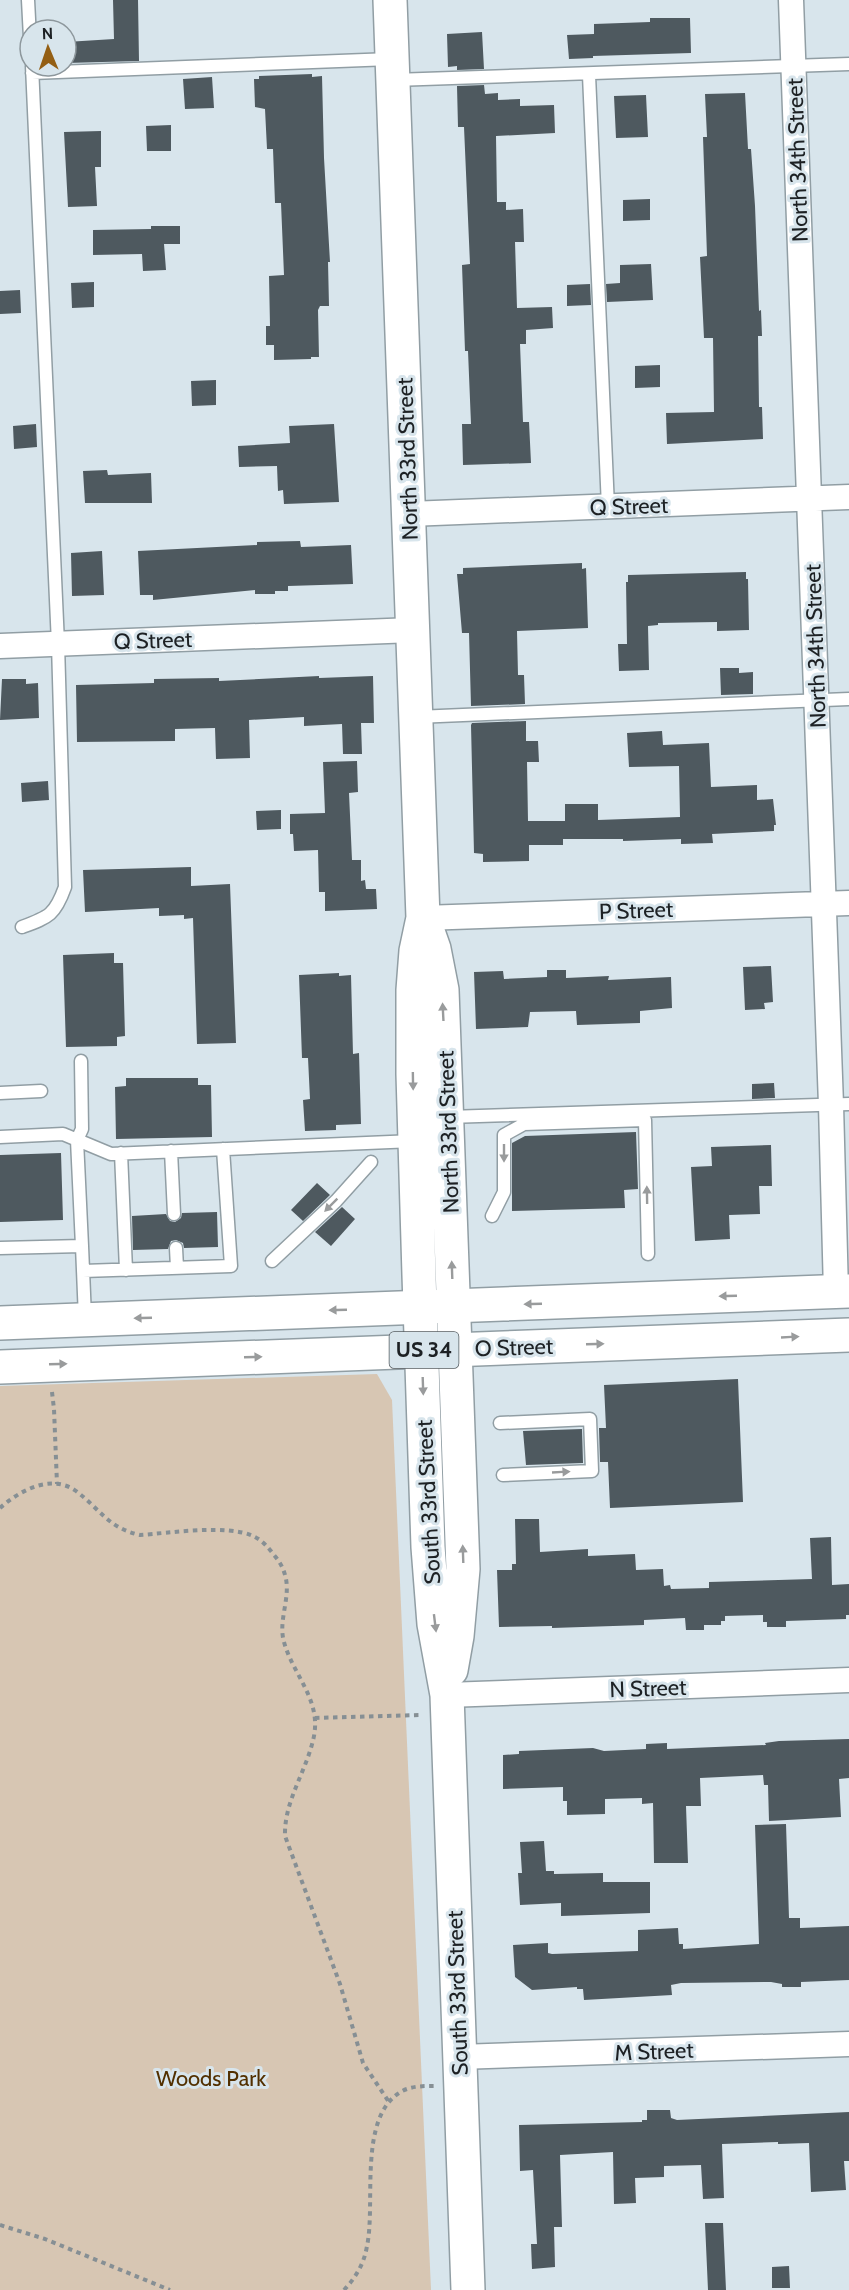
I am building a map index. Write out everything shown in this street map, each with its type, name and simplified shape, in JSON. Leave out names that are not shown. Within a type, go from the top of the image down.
[{"type":"main road","name":"North 33rd Street","points":[[390,0],[423,918],[416,951],[413,990],[420,1307]]},
{"type":"main road","name":"North 33rd Street","points":[[423,918],[434,949],[442,990],[455,1349]]},
{"type":"main road","name":"O Street","points":[[0,1323],[842,1292]]},
{"type":"main road","name":"South 33rd Street","points":[[420,1307],[428,1547],[434,1624],[447,1695],[468,2290]]},
{"type":"main road","name":"O Street","points":[[0,1367],[849,1335]]},
{"type":"main road","name":"South 33rd Street","points":[[447,1695],[457,1636],[463,1569],[455,1349]]},
{"type":"street","name":"North 34th Street","points":[[791,0],[824,903],[840,1104],[842,1292]]},
{"type":"street","name":"Q Street","points":[[409,514],[849,497]]},
{"type":"street","name":"Q Street","points":[[0,646],[413,630]]},
{"type":"street","name":"P Street","points":[[423,918],[849,903]]},
{"type":"street","name":"N Street","points":[[447,1695],[849,1680]]},
{"type":"street","name":"M Street","points":[[459,2057],[849,2044]]},
{"type":"lane","points":[[28,0],[29,18]]},
{"type":"lane","points":[[78,69],[392,69],[590,75],[849,64]]},
{"type":"lane","points":[[590,75],[608,507]]},
{"type":"lane","points":[[22,927],[43,919],[58,907],[65,887],[58,644],[32,78]]},
{"type":"lane","points":[[416,717],[849,699]]},
{"type":"lane","points":[[81,1061],[82,1129],[76,1140],[85,1320]]},
{"type":"lane","points":[[0,1093],[40,1091]]},
{"type":"lane","points":[[448,1117],[840,1104]]},
{"type":"lane","points":[[492,1216],[504,1192],[504,1135],[524,1124],[645,1120],[648,1254]]},
{"type":"lane","points":[[0,1137],[63,1134],[111,1154],[415,1141]]},
{"type":"lane","points":[[83,1271],[231,1266],[223,1149]]},
{"type":"lane","points":[[171,1151],[174,1214]]},
{"type":"lane","points":[[121,1153],[126,1270]]},
{"type":"lane","points":[[272,1261],[336,1201],[371,1162]]},
{"type":"lane","points":[[0,1248],[82,1246]]},
{"type":"lane","points":[[176,1248],[177,1268]]},
{"type":"lane","points":[[500,1423],[590,1419],[592,1471],[502,1475]]},
{"type":"path","points":[[51,1390],[57,1484]]},
{"type":"path","points":[[0,1508],[24,1490],[57,1484],[75,1490],[108,1522],[126,1532],[140,1534],[230,1530],[254,1537],[265,1544],[284,1570],[287,1591],[282,1624],[283,1639],[309,1694],[315,1718],[311,1747],[289,1804],[285,1836],[340,1984],[363,2062],[389,2102]]},
{"type":"path","points":[[315,1718],[419,1715]]},
{"type":"path","points":[[344,2290],[362,2265],[368,2245],[374,2138],[381,2113],[399,2093],[409,2088],[444,2086]]},
{"type":"path","points":[[0,2225],[45,2239],[170,2290]]},
{"type":"green space","name":"Woods Park","points":[[377,1374],[392,1400],[431,2290],[0,2290],[0,1386]]},
{"type":"building","points":[[113,0],[138,0],[139,61],[78,63],[78,41],[114,39]]},
{"type":"building","points":[[650,18],[690,18],[691,53],[593,56],[593,58],[569,59],[567,35],[594,34],[594,24],[650,22]]},
{"type":"building","points":[[482,32],[484,69],[457,70],[457,66],[448,67],[447,34]]},
{"type":"building","points":[[312,74],[312,77],[322,76],[330,262],[328,262],[329,306],[320,306],[318,310],[319,357],[274,360],[274,345],[266,345],[266,326],[270,326],[269,276],[284,275],[281,203],[275,203],[273,149],[267,149],[265,109],[255,107],[254,79],[259,79],[259,76]]},
{"type":"building","points":[[212,77],[214,108],[185,109],[183,79]]},
{"type":"building","points":[[484,85],[485,94],[498,93],[498,100],[520,99],[520,106],[554,105],[555,133],[496,136],[497,202],[506,202],[506,210],[523,209],[524,242],[515,242],[517,308],[552,307],[553,328],[526,330],[526,344],[520,344],[523,422],[529,422],[531,463],[463,465],[462,424],[471,424],[468,351],[465,351],[462,265],[470,264],[464,127],[458,127],[457,86]]},
{"type":"building","points":[[745,93],[748,149],[751,149],[755,206],[759,311],[761,310],[762,336],[758,336],[759,407],[762,407],[763,439],[667,444],[666,413],[714,412],[713,338],[704,338],[700,257],[707,256],[703,137],[707,137],[705,94]]},
{"type":"building","points":[[646,95],[648,137],[616,138],[614,96]]},
{"type":"building","points":[[171,125],[171,151],[147,151],[146,126]]},
{"type":"building","points":[[101,131],[101,167],[95,167],[97,206],[68,207],[64,132]]},
{"type":"building","points":[[650,199],[650,220],[623,221],[623,200]]},
{"type":"building","points":[[151,226],[180,226],[180,244],[164,244],[166,270],[143,271],[142,254],[93,255],[93,230],[151,229]]},
{"type":"building","points":[[651,264],[653,300],[607,302],[606,284],[620,283],[620,265]]},
{"type":"building","points":[[94,282],[94,307],[72,308],[71,283]]},
{"type":"building","points":[[590,284],[591,305],[567,306],[567,285]]},
{"type":"building","points":[[20,290],[21,313],[0,314],[0,291]]},
{"type":"building","points":[[660,365],[660,387],[635,388],[635,366]]},
{"type":"building","points":[[216,380],[216,405],[192,406],[191,381]]},
{"type":"building","points":[[36,424],[37,447],[14,449],[13,426]]},
{"type":"building","points":[[334,424],[339,502],[284,504],[283,490],[278,491],[277,466],[239,467],[238,446],[290,443],[289,426]]},
{"type":"building","points":[[107,470],[108,475],[151,473],[152,503],[85,503],[83,471]]},
{"type":"building","points":[[300,541],[301,547],[351,545],[353,584],[288,586],[288,591],[275,591],[275,594],[255,594],[255,590],[153,600],[153,595],[140,595],[138,551]]},
{"type":"building","points":[[102,551],[104,595],[72,596],[71,553]]},
{"type":"building","points":[[582,563],[582,569],[586,568],[588,628],[517,631],[518,675],[524,675],[525,704],[471,706],[469,633],[462,633],[457,574],[463,574],[463,568]]},
{"type":"building","points":[[746,572],[749,630],[717,631],[717,622],[658,623],[658,625],[648,626],[649,670],[619,671],[618,644],[627,644],[626,582],[628,582],[628,575]]},
{"type":"building","points":[[720,668],[739,668],[739,673],[753,672],[753,694],[721,695]]},
{"type":"building","points":[[319,676],[319,678],[373,676],[374,723],[361,723],[362,754],[343,754],[342,724],[304,726],[304,717],[249,720],[250,758],[216,759],[215,728],[175,729],[175,741],[77,742],[76,685],[154,683],[154,679],[219,678],[219,681]]},
{"type":"building","points":[[2,679],[26,679],[26,684],[38,683],[39,718],[0,720]]},
{"type":"building","points":[[526,721],[526,741],[538,741],[539,762],[527,762],[528,821],[565,821],[565,804],[598,804],[598,820],[680,817],[679,766],[629,767],[627,733],[662,731],[663,745],[709,743],[711,787],[757,785],[757,800],[773,799],[776,825],[774,825],[774,831],[712,834],[713,843],[681,844],[681,839],[623,841],[623,839],[563,839],[563,845],[529,845],[529,861],[483,862],[483,854],[474,853],[471,725],[472,723]]},
{"type":"building","points":[[357,761],[358,792],[349,793],[352,860],[361,860],[361,881],[365,880],[366,889],[376,889],[377,909],[325,911],[325,892],[319,892],[318,850],[294,851],[293,834],[290,834],[290,814],[325,813],[323,762]]},
{"type":"building","points":[[48,781],[49,800],[22,802],[21,783]]},
{"type":"building","points":[[281,810],[281,829],[257,830],[256,811]]},
{"type":"building","points":[[191,867],[191,886],[230,884],[236,1043],[197,1044],[193,918],[184,919],[184,915],[159,916],[159,908],[85,912],[83,870]]},
{"type":"building","points":[[114,953],[114,963],[123,963],[125,1036],[117,1037],[117,1046],[66,1047],[63,955]]},
{"type":"building","points":[[771,966],[773,1002],[764,1003],[765,1009],[745,1010],[743,967]]},
{"type":"building","points":[[547,970],[566,970],[566,978],[609,976],[608,980],[671,977],[672,1008],[640,1011],[640,1023],[577,1025],[576,1011],[530,1012],[528,1027],[476,1029],[474,972],[503,971],[504,979],[547,977]]},
{"type":"building","points":[[339,973],[339,976],[351,975],[353,1054],[359,1053],[361,1124],[336,1125],[336,1130],[305,1131],[303,1100],[310,1099],[308,1058],[302,1058],[299,975]]},
{"type":"building","points":[[126,1078],[198,1078],[198,1085],[211,1085],[212,1137],[116,1139],[115,1087],[126,1086]]},
{"type":"building","points":[[774,1083],[775,1098],[752,1099],[752,1084]]},
{"type":"building","points":[[636,1132],[638,1189],[624,1190],[625,1208],[512,1211],[512,1143],[525,1136]]},
{"type":"building","points":[[771,1145],[772,1186],[759,1186],[760,1214],[729,1215],[730,1239],[695,1241],[691,1167],[712,1166],[711,1147]]},
{"type":"building","points":[[61,1153],[63,1220],[0,1222],[0,1155]]},
{"type":"building","points":[[317,1183],[330,1195],[303,1221],[291,1210]]},
{"type":"building","points":[[342,1207],[355,1219],[331,1246],[315,1232]]},
{"type":"building","points":[[217,1212],[218,1247],[184,1248],[183,1243],[176,1240],[171,1241],[168,1249],[133,1250],[132,1216],[166,1214],[170,1221],[175,1222],[181,1218],[182,1213]]},
{"type":"building","points":[[738,1379],[743,1502],[610,1508],[608,1462],[600,1462],[599,1428],[606,1428],[604,1385]]},
{"type":"building","points":[[582,1429],[583,1463],[526,1465],[523,1431]]},
{"type":"building","points":[[515,1519],[539,1519],[540,1552],[588,1549],[588,1556],[635,1554],[636,1570],[663,1569],[664,1586],[670,1585],[671,1589],[709,1588],[709,1582],[812,1579],[810,1538],[831,1537],[832,1585],[849,1584],[849,1615],[846,1615],[846,1619],[786,1621],[786,1627],[767,1627],[767,1622],[763,1622],[763,1615],[725,1616],[725,1621],[721,1621],[721,1625],[704,1625],[704,1630],[686,1630],[685,1618],[644,1620],[644,1625],[499,1627],[497,1570],[512,1570],[512,1564],[516,1564]]},
{"type":"building","points":[[849,1739],[849,1778],[839,1779],[841,1817],[769,1821],[768,1785],[764,1785],[763,1775],[700,1778],[701,1806],[686,1806],[688,1863],[654,1863],[653,1803],[642,1804],[642,1798],[605,1799],[605,1814],[567,1815],[567,1801],[563,1801],[563,1787],[503,1789],[503,1755],[519,1754],[519,1751],[593,1748],[604,1751],[646,1749],[646,1744],[667,1743],[667,1749],[766,1745],[765,1743],[779,1741]]},
{"type":"building","points":[[786,1824],[789,1918],[800,1918],[800,1928],[849,1926],[849,1980],[801,1982],[801,1987],[782,1987],[782,1984],[771,1982],[681,1983],[671,1985],[672,1995],[584,2000],[583,1989],[577,1989],[577,1987],[532,1990],[515,1977],[513,1945],[548,1943],[548,1953],[552,1954],[638,1951],[638,1930],[678,1928],[679,1944],[683,1944],[683,1949],[759,1944],[755,1825]]},
{"type":"building","points":[[544,1841],[546,1871],[554,1871],[554,1874],[603,1873],[603,1882],[650,1882],[650,1913],[561,1916],[561,1903],[520,1905],[518,1873],[522,1873],[520,1842]]},
{"type":"building","points":[[647,2110],[670,2110],[671,2118],[677,2120],[849,2112],[849,2161],[844,2161],[846,2190],[811,2192],[809,2143],[722,2144],[724,2198],[703,2199],[701,2165],[664,2166],[664,2177],[635,2178],[636,2203],[614,2204],[613,2152],[560,2155],[562,2227],[554,2227],[555,2267],[532,2269],[531,2244],[537,2244],[533,2170],[520,2171],[519,2125],[642,2122],[642,2120],[647,2120]]},
{"type":"building","points":[[705,2223],[723,2223],[726,2290],[708,2290]]},
{"type":"building","points":[[789,2266],[790,2288],[772,2288],[772,2267]]}]
